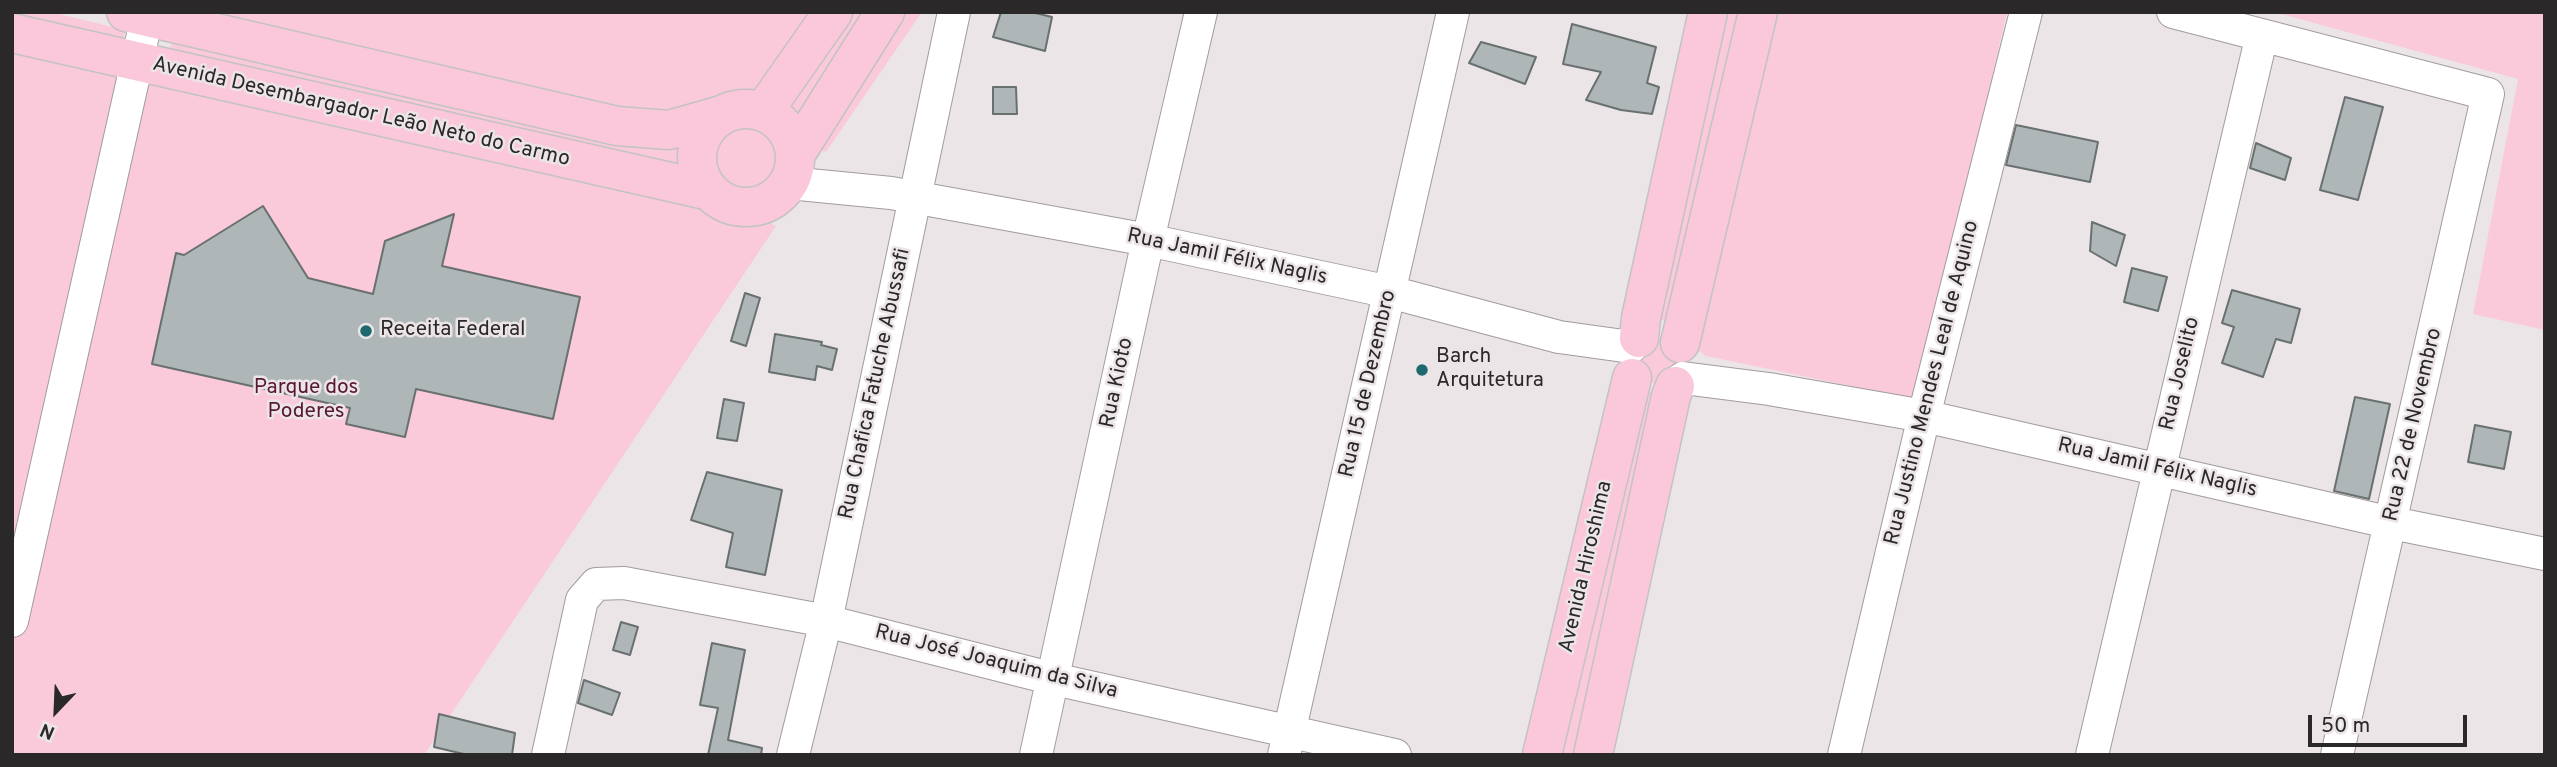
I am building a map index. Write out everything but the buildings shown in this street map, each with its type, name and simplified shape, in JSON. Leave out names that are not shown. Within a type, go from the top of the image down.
[{"type":"main road","points":[[763,112],[833,12]]},
{"type":"main road","points":[[722,115],[708,127],[699,142],[696,159],[700,176],[710,191],[725,202],[742,207],[761,205],[777,197],[885,12]]},
{"type":"main road","name":"Avenida Hiroshima","points":[[1542,755],[1642,318],[1707,12]]},
{"type":"main road","points":[[1593,755],[1758,12]]},
{"type":"main road","points":[[136,15],[617,126],[669,130],[742,109],[763,112],[779,122],[791,137],[794,165]]},
{"type":"main road","name":"Avenida Desembargador Leão Neto do Carmo","points":[[12,33],[710,191]]},
{"type":"main road","points":[[1665,333],[1681,367],[1657,392],[1639,386],[1632,357],[1647,334],[1665,333]]},
{"type":"street","name":"Rua Chafica Fatuche Abussafi","points":[[793,755],[826,621],[904,195],[954,12]]},
{"type":"street","name":"Rua Kioto","points":[[1037,755],[1148,240],[1201,12]]},
{"type":"street","name":"Rua 15 de Dezembro","points":[[1287,744],[1453,12]]},
{"type":"street","name":"Rua Justino Mendes Leal de Aquino","points":[[1844,755],[1924,416],[2026,12]]},
{"type":"street","points":[[2173,12],[2262,34]]},
{"type":"street","points":[[12,621],[138,62],[136,15]]},
{"type":"street","name":"Rua 22 de Novembro","points":[[2262,34],[2488,94],[2337,755]]},
{"type":"street","name":"Rua Joselito","points":[[2092,755],[2262,34]]},
{"type":"street","name":"Rua Jamil Félix Naglis","points":[[794,165],[904,195],[1148,240],[1390,292],[1632,357]]},
{"type":"street","name":"Rua Jamil Félix Naglis","points":[[1681,367],[1769,388],[1924,416],[2392,523],[2545,554]]},
{"type":"street","name":"Rua José Joaquim da Silva","points":[[548,755],[582,600],[596,584],[624,583],[826,621],[1054,679],[1287,744],[1395,755]]},
{"type":"green space","points":[[12,12],[51,12],[125,30],[121,50],[12,24]]},
{"type":"green space","points":[[126,12],[922,12],[826,152],[722,115],[693,125]]},
{"type":"green space","points":[[1728,12],[1748,12],[1680,324],[1653,318],[1686,196]]},
{"type":"green space","points":[[1777,12],[2007,12],[1918,400],[1706,356],[1697,349],[1694,341]]},
{"type":"green space","points":[[2274,12],[2545,12],[2545,330],[2473,314],[2518,79]]},
{"type":"green space","name":"Parque dos Poderes","points":[[12,33],[710,191],[776,226],[424,755],[12,755]]},
{"type":"green space","points":[[172,41],[615,142],[709,152],[720,136],[734,128],[756,128],[773,144],[776,155],[774,171],[767,183],[754,191],[736,191],[720,184],[166,64]]},
{"type":"green space","points":[[1654,340],[1663,341],[1679,360],[1679,368],[1660,385],[1644,380],[1636,356]]},
{"type":"green space","points":[[1637,389],[1667,395],[1584,755],[1558,755],[1586,659],[1588,609]]},
{"type":"place","name":"Receita Federal","points":[[366,331]]},
{"type":"place","name":"Barch Arquitetura","points":[[1422,370]]}]
